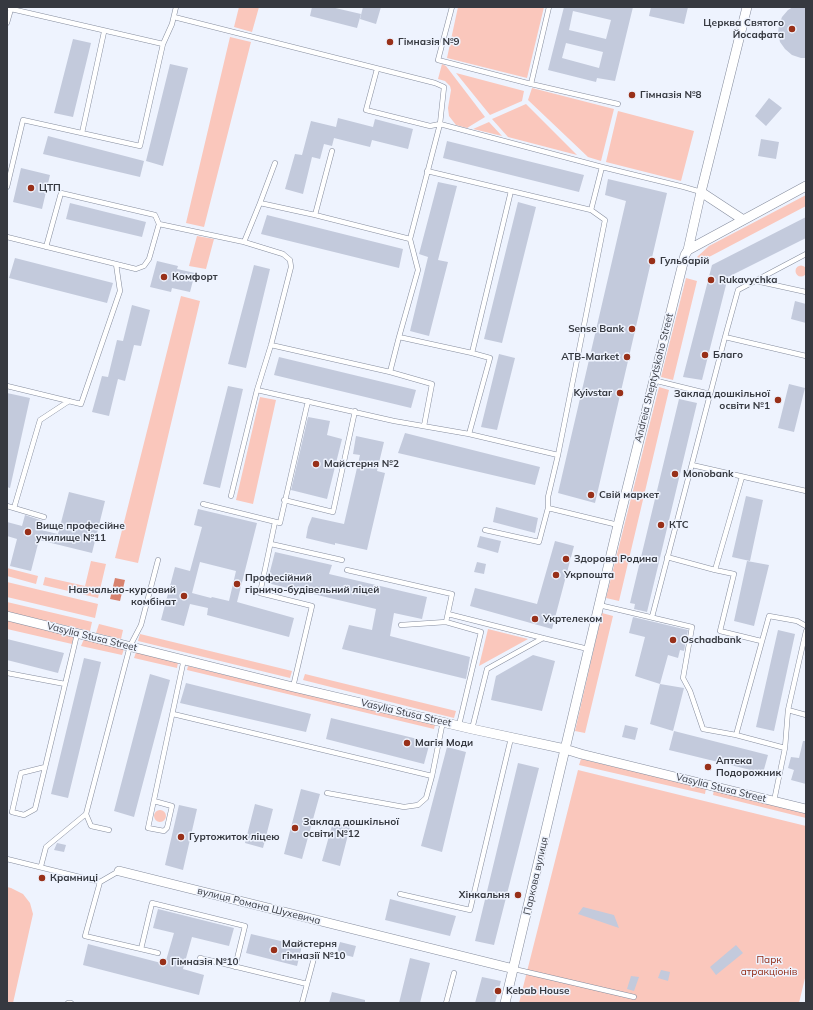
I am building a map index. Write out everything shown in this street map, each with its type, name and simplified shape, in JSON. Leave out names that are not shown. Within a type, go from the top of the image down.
[{"type":"street","name":"Andreia Sheptytskoho Street","points":[[565,749],[653,380],[685,255],[688,250],[747,7]]},
{"type":"street","points":[[688,250],[742,219],[806,186]]},
{"type":"street","points":[[701,192],[742,219]]},
{"type":"street","name":"Vasylia Stusa Street","points":[[7,616],[294,687],[511,738],[565,749],[806,809]]},
{"type":"street","name":"Паркова вулиця","points":[[505,1003],[565,749]]},
{"type":"street","name":"вулиця Романа Шухевича","points":[[119,871],[514,969]]},
{"type":"lane","points":[[7,188],[23,120],[140,146],[163,44],[172,24],[176,7]]},
{"type":"lane","points":[[452,7],[438,60],[531,84],[618,104]]},
{"type":"lane","points":[[531,84],[549,7]]},
{"type":"lane","points":[[7,23],[9,9],[104,32],[163,44]]},
{"type":"lane","points":[[174,17],[435,83],[444,87],[440,124],[410,239],[418,270],[390,372]]},
{"type":"lane","points":[[82,133],[104,32]]},
{"type":"lane","points":[[377,69],[366,110],[430,126],[440,124],[701,192]]},
{"type":"lane","points":[[315,214],[332,151]]},
{"type":"lane","points":[[244,242],[275,163]]},
{"type":"lane","points":[[7,164],[12,165]]},
{"type":"lane","points":[[591,210],[602,167]]},
{"type":"lane","points":[[427,171],[591,210],[605,220],[548,497],[548,508],[539,542],[485,530]]},
{"type":"lane","points":[[472,353],[511,191]]},
{"type":"lane","points":[[7,237],[46,247],[136,269],[144,266],[149,259],[159,224],[155,215],[61,194],[46,247]]},
{"type":"lane","points":[[260,202],[315,214],[410,239]]},
{"type":"lane","points":[[159,224],[244,242],[283,254],[290,260],[291,267],[230,496]]},
{"type":"lane","points":[[652,617],[738,290],[806,254]]},
{"type":"lane","points":[[7,386],[82,404],[120,291],[116,264]]},
{"type":"lane","points":[[756,281],[806,292]]},
{"type":"lane","points":[[399,337],[490,358],[469,434]]},
{"type":"lane","points":[[725,337],[806,356]]},
{"type":"lane","points":[[271,345],[390,372],[432,384],[424,426]]},
{"type":"lane","points":[[653,380],[710,394]]},
{"type":"lane","points":[[257,390],[394,421],[469,434],[558,454]]},
{"type":"lane","points":[[14,508],[40,420],[70,401]]},
{"type":"lane","points":[[203,504],[280,523],[284,500],[308,402]]},
{"type":"lane","points":[[284,500],[333,512],[355,411]]},
{"type":"lane","points":[[692,465],[806,491]]},
{"type":"lane","points":[[715,570],[742,477]]},
{"type":"lane","points":[[7,506],[44,517]]},
{"type":"lane","points":[[548,508],[618,524]]},
{"type":"lane","points":[[275,522],[260,593],[312,606],[294,687]]},
{"type":"lane","points":[[271,544],[342,560]]},
{"type":"lane","points":[[667,557],[734,574],[720,631],[761,641]]},
{"type":"lane","points":[[41,866],[46,847],[86,814],[130,646],[141,624],[158,560]]},
{"type":"lane","points":[[347,570],[452,594],[446,622]]},
{"type":"lane","points":[[599,605],[692,627],[683,678],[690,691],[703,729],[736,735],[785,748]]},
{"type":"lane","points":[[448,614],[588,649]]},
{"type":"lane","points":[[736,735],[769,616],[797,621],[806,626]]},
{"type":"lane","points":[[401,625],[446,622],[481,632],[459,726]]},
{"type":"lane","points":[[774,801],[785,748],[788,710],[806,631]]},
{"type":"lane","points":[[45,767],[21,772],[12,812],[24,815],[35,809],[77,634]]},
{"type":"lane","points":[[472,729],[487,670],[542,638]]},
{"type":"lane","points":[[154,802],[172,806],[167,828],[164,831],[148,828],[184,660]]},
{"type":"lane","points":[[7,673],[65,684]]},
{"type":"lane","points":[[788,710],[806,715]]},
{"type":"lane","points":[[172,714],[432,776]]},
{"type":"lane","points":[[327,793],[404,807],[418,805],[426,798],[443,722]]},
{"type":"lane","points":[[400,894],[470,910],[511,738]]},
{"type":"lane","points":[[86,814],[91,826],[109,830]]},
{"type":"lane","points":[[7,859],[41,866],[100,882],[85,936],[158,953]]},
{"type":"lane","name":"вулиця Романа Шухевича","points":[[100,882],[119,871]]},
{"type":"lane","points":[[140,949],[152,903],[245,926],[235,967]]},
{"type":"lane","points":[[200,958],[307,984]]},
{"type":"lane","points":[[302,1003],[314,958]]},
{"type":"lane","points":[[514,969],[634,997]]},
{"type":"lane","points":[[446,1003],[454,973]]},
{"type":"green space","points":[[239,7],[259,7],[252,32],[234,27]]},
{"type":"green space","points":[[458,7],[544,7],[527,78],[447,58]]},
{"type":"green space","points":[[230,37],[251,42],[204,227],[186,223]]},
{"type":"green space","points":[[442,64],[446,66],[485,117],[467,128],[456,125],[449,116],[448,108],[451,90],[450,86],[445,81],[438,79]]},
{"type":"green space","points":[[456,73],[524,91],[522,101],[490,115]]},
{"type":"green space","points":[[532,88],[614,109],[601,161],[588,157],[528,100]]},
{"type":"green space","points":[[526,104],[577,155],[508,137],[492,119]]},
{"type":"green space","points":[[618,111],[694,131],[681,181],[606,162]]},
{"type":"green space","points":[[489,122],[502,136],[473,129]]},
{"type":"green space","points":[[806,195],[806,206],[709,257],[704,262],[697,257],[709,246]]},
{"type":"green space","points":[[197,236],[214,239],[206,269],[189,266]]},
{"type":"green space","points":[[801,265],[805,267],[807,271],[805,275],[801,277],[797,275],[795,271],[797,267]]},
{"type":"green space","points":[[686,278],[697,281],[673,380],[661,377]]},
{"type":"green space","points":[[181,296],[200,301],[138,563],[115,558]]},
{"type":"green space","points":[[659,387],[669,390],[619,601],[606,598]]},
{"type":"green space","points":[[260,397],[276,400],[253,504],[236,500]]},
{"type":"green space","points":[[91,561],[106,564],[98,598],[43,585],[45,577],[85,586]]},
{"type":"green space","points":[[7,568],[38,576],[36,584],[7,576]]},
{"type":"green space","points":[[7,582],[98,604],[95,618],[7,597]]},
{"type":"green space","points":[[7,602],[92,622],[90,631],[7,612]]},
{"type":"green space","points":[[602,613],[613,616],[585,733],[575,731]]},
{"type":"green space","points":[[7,619],[74,635],[72,644],[7,629]]},
{"type":"green space","points":[[99,624],[123,630],[121,639],[96,633]]},
{"type":"green space","points":[[488,629],[528,639],[479,666]]},
{"type":"green space","points":[[140,634],[292,671],[290,678],[138,641]]},
{"type":"green space","points":[[84,639],[124,649],[122,655],[81,646]]},
{"type":"green space","points":[[136,652],[178,662],[177,668],[134,658]]},
{"type":"green space","points":[[188,666],[435,725],[434,729],[187,670]]},
{"type":"green space","points":[[305,674],[456,711],[454,718],[303,680]]},
{"type":"green space","points":[[581,759],[706,788],[705,794],[579,765]]},
{"type":"green space","name":"Парк атракціонів","points":[[578,770],[806,826],[806,974],[799,1003],[519,1003]]},
{"type":"green space","points":[[714,790],[806,813],[806,818],[713,795]]},
{"type":"green space","points":[[158,810],[162,810],[166,816],[162,822],[158,822],[154,818],[154,814]]},
{"type":"green space","points":[[7,887],[23,894],[30,903],[33,914],[13,1003],[7,1003]]},
{"type":"shaded area","points":[[115,578],[125,580],[120,601],[110,599]]},
{"type":"building","points":[[312,7],[331,7],[361,14],[357,28],[310,16]]},
{"type":"building","points":[[363,7],[381,7],[376,24],[360,19]]},
{"type":"building","points":[[564,7],[633,7],[615,81],[597,78],[596,82],[548,70]],"holes":[[[573,11],[611,20],[606,39],[569,30]],[[566,43],[603,52],[599,68],[562,58]]]},
{"type":"building","points":[[651,7],[688,7],[684,24],[649,16]]},
{"type":"building","name":"Церква Святого Йосафата","points":[[793,7],[806,7],[806,58],[792,55],[780,42],[778,33],[779,25],[782,17]]},
{"type":"building","points":[[73,39],[91,43],[73,117],[54,113]]},
{"type":"building","points":[[170,64],[188,68],[163,166],[146,161]]},
{"type":"building","points":[[769,98],[782,108],[766,126],[755,116]]},
{"type":"building","points":[[338,118],[373,127],[375,119],[413,129],[408,149],[372,140],[370,147],[334,138],[332,146],[324,144],[320,159],[312,157],[303,194],[285,189],[295,154],[302,155],[311,121],[336,127]]},
{"type":"building","points":[[48,136],[144,161],[140,177],[43,154]]},
{"type":"building","points":[[761,139],[779,142],[776,159],[758,156]]},
{"type":"building","points":[[447,141],[584,175],[579,192],[443,158]]},
{"type":"building","name":"ЦТП","points":[[21,168],[50,175],[42,209],[13,202]]},
{"type":"building","points":[[608,179],[667,193],[595,503],[558,493],[626,201],[605,195]]},
{"type":"building","points":[[438,182],[457,186],[438,260],[448,262],[429,336],[410,331],[428,257],[419,254]]},
{"type":"building","points":[[518,202],[536,207],[502,343],[484,339]]},
{"type":"building","points":[[70,203],[146,222],[142,237],[66,219]]},
{"type":"building","points":[[267,215],[403,249],[399,268],[261,234]]},
{"type":"building","points":[[806,217],[806,238],[728,277],[702,380],[683,377],[712,265]]},
{"type":"building","points":[[15,258],[113,283],[107,303],[9,278]]},
{"type":"building","name":"Комфорт","points":[[157,261],[178,266],[177,269],[195,273],[190,292],[172,288],[171,292],[150,287]]},
{"type":"building","points":[[254,265],[270,269],[246,368],[228,364]]},
{"type":"building","points":[[795,301],[806,304],[806,323],[791,319]]},
{"type":"building","points":[[132,305],[150,310],[141,346],[134,345],[125,381],[118,379],[109,416],[92,412],[102,376],[108,377],[117,340],[123,341]]},
{"type":"building","points":[[499,354],[515,358],[497,430],[481,427]]},
{"type":"building","points":[[279,357],[416,390],[411,408],[274,375]]},
{"type":"building","name":"Заклад дошкільної освіти №1","points":[[789,384],[805,388],[794,432],[778,428]]},
{"type":"building","points":[[228,386],[243,389],[220,488],[203,484]]},
{"type":"building","points":[[7,393],[30,398],[10,488],[7,487]]},
{"type":"building","points":[[679,399],[697,403],[647,612],[634,609],[635,604],[630,603]]},
{"type":"building","name":"Майстерня №2","points":[[308,417],[330,421],[327,435],[342,439],[327,499],[291,490]]},
{"type":"building","points":[[405,433],[540,467],[535,485],[398,453]]},
{"type":"building","points":[[356,436],[384,442],[377,471],[385,473],[367,550],[335,543],[335,545],[306,538],[312,517],[344,524],[360,455],[353,454]]},
{"type":"building","name":"Вище професійне училище №11","points":[[69,492],[105,501],[92,553],[39,540],[31,571],[10,566],[17,539],[7,536],[7,522],[22,526],[25,515],[43,521],[41,530],[58,534]]},
{"type":"building","points":[[746,496],[763,500],[750,561],[732,557]]},
{"type":"building","points":[[496,507],[538,518],[535,533],[493,522]]},
{"type":"building","name":"Професійний гірничо-будівельний ліцей","points":[[198,509],[257,523],[237,602],[294,618],[289,637],[207,615],[208,608],[190,604],[184,626],[161,620],[175,567],[190,571],[202,527],[194,525]],"holes":[[[200,562],[236,571],[229,601],[192,593]]]},
{"type":"building","points":[[480,536],[501,541],[498,553],[477,547]]},
{"type":"building","points":[[555,541],[574,546],[552,629],[470,606],[475,588],[537,604]]},
{"type":"building","points":[[275,552],[332,565],[329,574],[427,597],[422,619],[394,613],[390,636],[470,657],[466,679],[342,649],[349,625],[372,630],[376,609],[267,583]]},
{"type":"building","points":[[747,561],[769,565],[754,626],[734,621]]},
{"type":"building","points":[[477,562],[486,564],[484,574],[474,572]]},
{"type":"building","points":[[633,617],[688,630],[684,651],[680,650],[678,658],[668,655],[660,684],[635,676],[645,637],[629,633]]},
{"type":"building","points":[[778,630],[795,634],[774,731],[756,727]]},
{"type":"building","points":[[7,639],[64,653],[58,673],[7,660]]},
{"type":"building","points":[[533,655],[555,661],[542,711],[491,700],[496,676]]},
{"type":"building","points":[[84,658],[101,662],[68,798],[51,794]]},
{"type":"building","points":[[150,674],[170,680],[134,817],[114,811]]},
{"type":"building","points":[[186,683],[311,714],[306,732],[180,703]]},
{"type":"building","points":[[660,684],[684,688],[673,731],[650,724]]},
{"type":"building","points":[[331,718],[430,742],[424,764],[326,739]]},
{"type":"building","points":[[625,725],[638,728],[635,740],[622,737]]},
{"type":"building","points":[[674,731],[768,755],[763,773],[669,750]]},
{"type":"building","points":[[803,741],[806,741],[806,784],[791,780],[794,770],[788,768],[791,757],[799,758]]},
{"type":"building","points":[[447,747],[466,752],[442,852],[421,846]]},
{"type":"building","points":[[518,763],[539,768],[494,945],[475,941]]},
{"type":"building","points":[[301,789],[320,794],[302,859],[284,854]]},
{"type":"building","points":[[255,804],[273,809],[263,848],[245,843]]},
{"type":"building","name":"Гуртожиток ліцею","points":[[179,805],[197,809],[183,870],[165,865]]},
{"type":"building","points":[[333,822],[350,827],[340,866],[322,861]]},
{"type":"building","points":[[57,843],[66,845],[64,852],[54,850]]},
{"type":"building","points":[[390,899],[456,916],[450,936],[385,920]]},
{"type":"building","points":[[583,907],[614,915],[619,928],[578,914]]},
{"type":"building","points":[[158,909],[234,928],[229,946],[192,937],[183,969],[204,975],[199,995],[83,965],[88,944],[165,964],[174,933],[153,928]]},
{"type":"building","name":"Майстерня гімназії №10","points":[[251,934],[302,946],[297,966],[246,953]]},
{"type":"building","points":[[340,942],[356,946],[353,957],[337,953]]},
{"type":"building","points":[[736,945],[743,953],[716,975],[710,967]]},
{"type":"building","points":[[410,958],[430,963],[420,1003],[399,1003]]},
{"type":"building","points":[[661,970],[670,972],[668,981],[658,978]]},
{"type":"building","points":[[631,976],[639,977],[634,991],[627,989]]},
{"type":"building","points":[[482,977],[501,981],[495,1003],[475,1003]]},
{"type":"building","points":[[332,992],[365,1000],[365,1003],[329,1003]]},
{"type":"place","name":"Церква Святого Йосафата","points":[[792,29]]},
{"type":"place","name":"Гімназія №9","points":[[390,42]]},
{"type":"place","name":"Гімназія №8","points":[[632,95]]},
{"type":"place","name":"ЦТП","points":[[31,188]]},
{"type":"place","name":"Гульбарій","points":[[652,261]]},
{"type":"place","name":"Комфорт","points":[[164,277]]},
{"type":"place","name":"Rukavychka","points":[[711,280]]},
{"type":"place","name":"Sense Bank","points":[[632,329]]},
{"type":"place","name":"Благо","points":[[705,355]]},
{"type":"place","name":"ATB-Market","points":[[627,357]]},
{"type":"place","name":"Kyivstar","points":[[620,393]]},
{"type":"place","name":"Заклад дошкільної освіти №1","points":[[778,400]]},
{"type":"place","name":"Майстерня №2","points":[[316,464]]},
{"type":"place","name":"Monobank","points":[[675,474]]},
{"type":"place","name":"Свій маркет","points":[[591,495]]},
{"type":"place","name":"КТС","points":[[661,525]]},
{"type":"place","name":"Вище професійне училище №11","points":[[28,532]]},
{"type":"place","name":"Здорова Родина","points":[[566,559]]},
{"type":"place","name":"Укрпошта","points":[[556,575]]},
{"type":"place","name":"Професійний гірничо-будівельний ліцей","points":[[237,584]]},
{"type":"place","name":"Навчально-курсовий комбінат","points":[[184,596]]},
{"type":"place","name":"Укртелеком","points":[[535,619]]},
{"type":"place","name":"Oschadbank","points":[[673,640]]},
{"type":"place","name":"Магія Моди","points":[[407,743]]},
{"type":"place","name":"Аптека Подорожник","points":[[708,767]]},
{"type":"place","name":"Заклад дошкільної освіти №12","points":[[295,828]]},
{"type":"place","name":"Гуртожиток ліцею","points":[[181,837]]},
{"type":"place","name":"Крамниці","points":[[42,878]]},
{"type":"place","name":"Хінкальня","points":[[518,895]]},
{"type":"place","name":"Майстерня гімназії №10","points":[[274,950]]},
{"type":"place","name":"Гімназія №10","points":[[163,962]]},
{"type":"place","name":"Kebab House","points":[[498,991]]}]
